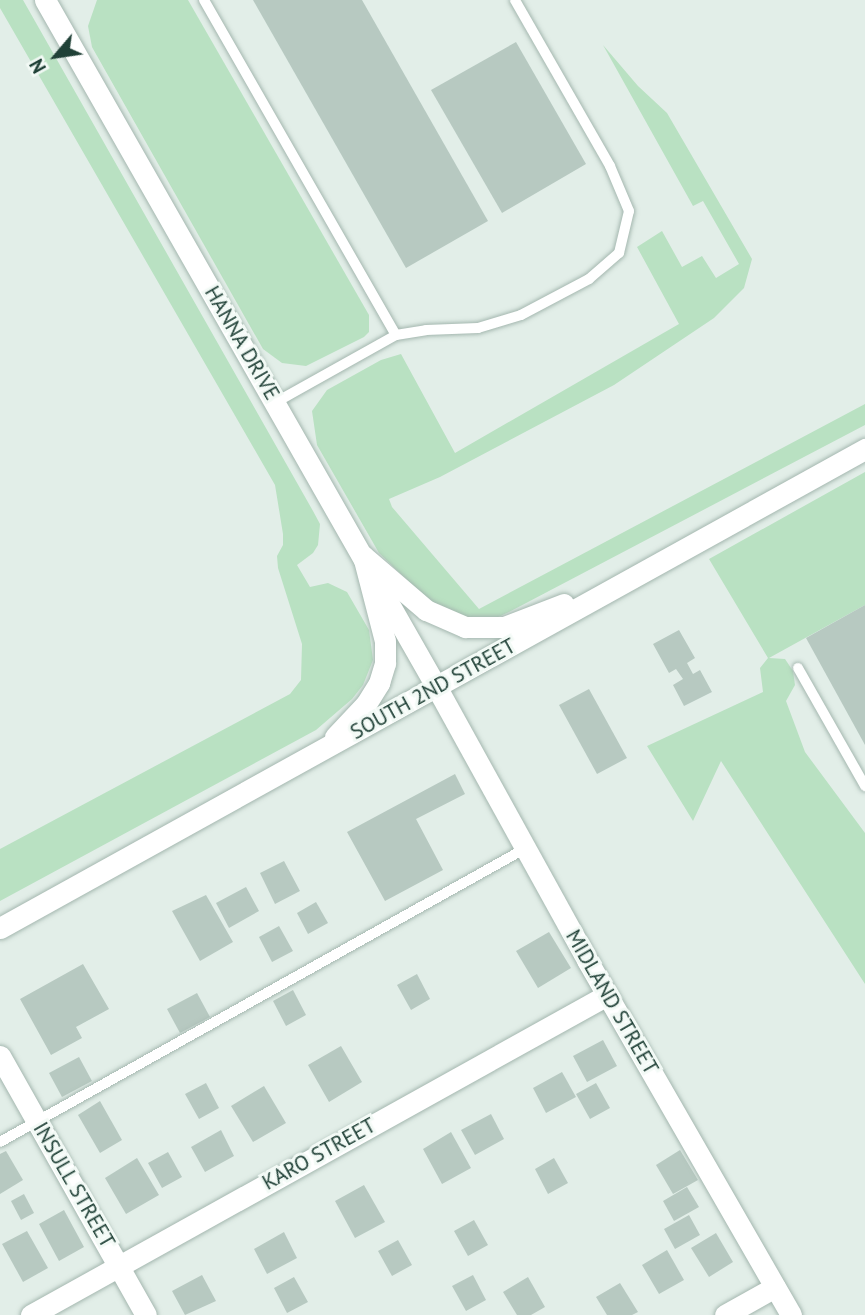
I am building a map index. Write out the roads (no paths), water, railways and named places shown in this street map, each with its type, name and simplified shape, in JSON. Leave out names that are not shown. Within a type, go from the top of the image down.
[{"type":"street","name":"HANNA DRIVE","points":[[52,2],[437,688]]},
{"type":"street","name":"SOUTH 2ND STREET","points":[[0,928],[865,449]]},
{"type":"street","points":[[363,556],[426,610],[465,627],[485,629],[504,627],[639,575]]},
{"type":"street","points":[[320,752],[366,705],[379,683],[385,663],[385,640],[363,556]]},
{"type":"street","name":"MIDLAND STREET","points":[[437,688],[607,995],[791,1315]]},
{"type":"street","name":"KARO STREET","points":[[31,1315],[607,995]]},
{"type":"street","name":"INSULL STREET","points":[[0,1056],[146,1315]]},
{"type":"street","points":[[725,1315],[775,1287]]},
{"type":"lane","points":[[204,0],[396,335]]},
{"type":"lane","points":[[276,402],[396,335],[426,330],[478,328],[521,314],[589,279],[619,253],[629,211],[610,166],[515,0]]},
{"type":"lane","points":[[798,668],[865,786]]},
{"type":"lane","points":[[0,1142],[526,848]]}]
